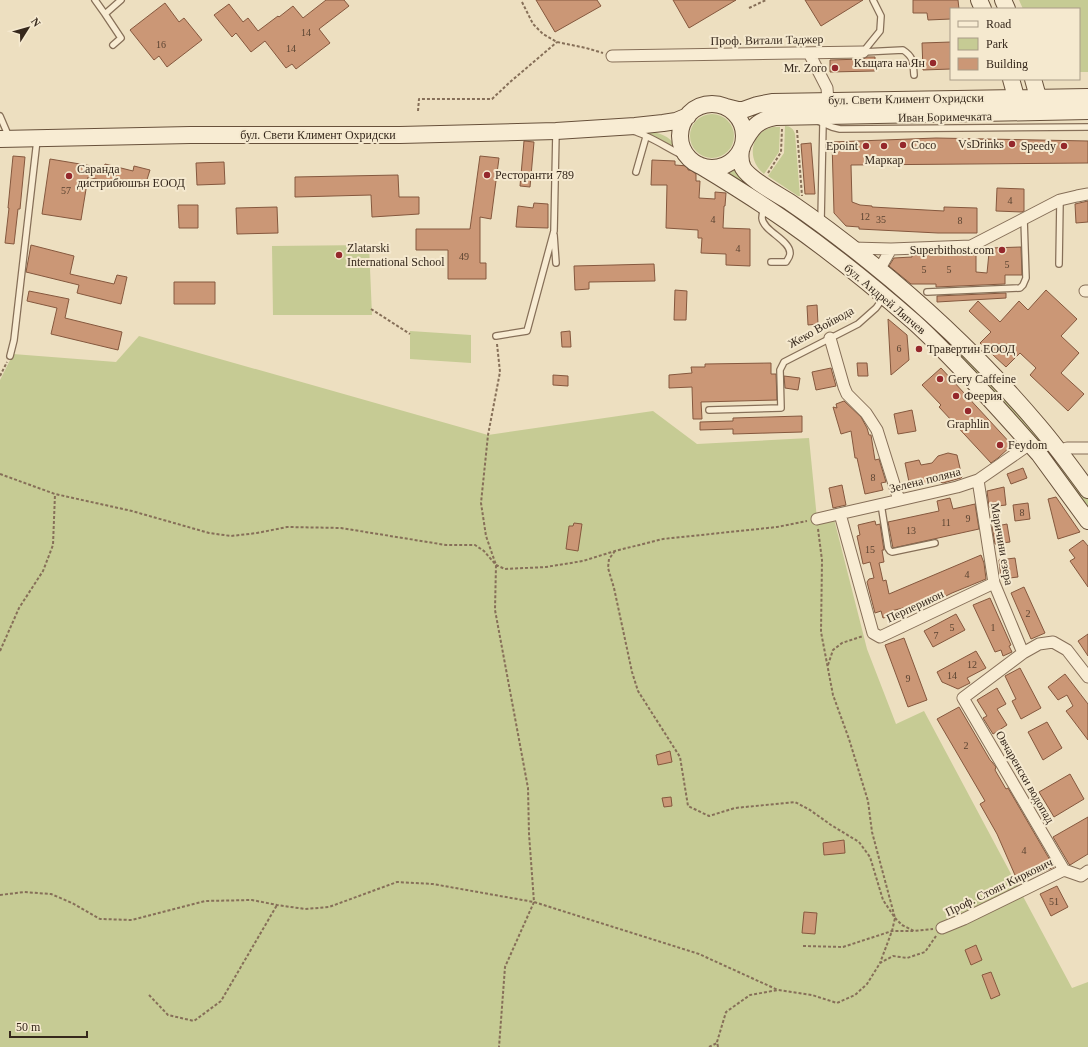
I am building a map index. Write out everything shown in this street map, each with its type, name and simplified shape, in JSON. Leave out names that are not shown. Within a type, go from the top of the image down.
[{"type":"main road","points":[[1011,80],[1019,113]]},
{"type":"main road","points":[[1033,80],[1038,97],[1040,113]]},
{"type":"main road","name":"бул. Свети Климент Охридски","points":[[726,107],[743,110],[772,102],[1088,97]]},
{"type":"main road","points":[[719,104],[726,107],[732,111],[740,121],[744,133],[742,147],[733,160],[727,164],[707,167],[691,157],[680,135],[683,122],[693,110],[699,106],[719,104]]},
{"type":"main road","name":"бул. Свети Климент Охридски","points":[[742,147],[754,126],[765,119],[775,117],[801,123],[1088,111]]},
{"type":"main road","name":"бул. Свети Климент Охридски","points":[[641,132],[688,116]]},
{"type":"main road","name":"бул. Свети Климент Охридски","points":[[5,138],[190,135],[393,135],[556,132],[611,128],[641,132],[659,130],[668,133],[678,141],[691,157]]},
{"type":"main road","name":"бул. Андрей Ляпчев","points":[[742,147],[740,156],[741,163],[751,177],[821,224],[852,248],[918,302],[979,360],[1038,424],[1088,490]]},
{"type":"main road","name":"бул. Андрей Ляпчев","points":[[691,157],[823,248],[866,281],[915,323],[993,402],[1039,454],[1088,521]]},
{"type":"street","name":"Проф. Витали Таджер","points":[[612,56],[863,52]]},
{"type":"street","points":[[809,53],[827,88],[828,101]]},
{"type":"street","points":[[852,248],[971,246],[1060,200],[1088,194]]},
{"type":"street","points":[[879,270],[891,248]]},
{"type":"street","points":[[830,338],[844,387],[847,394],[866,413],[876,430],[899,500]]},
{"type":"street","name":"Зелена поляна","points":[[817,519],[957,487],[978,480],[1030,444]]},
{"type":"street","points":[[1059,451],[1067,448],[1088,448]]},
{"type":"street","name":"Маричини езера","points":[[978,480],[994,583],[1023,653]]},
{"type":"street","name":"Перперикон","points":[[840,514],[873,633],[880,637],[994,583]]},
{"type":"street","points":[[1023,653],[1039,644],[1053,642],[1067,650],[1088,677]]},
{"type":"street","name":"Овчаренски водопад","points":[[1023,653],[963,698],[1064,870]]},
{"type":"street","name":"Проф. Стоян Киркович","points":[[942,928],[964,919],[1064,870],[1081,876],[1088,871]]},
{"type":"lane","points":[[95,0],[121,38],[113,45]]},
{"type":"lane","points":[[105,14],[121,0]]},
{"type":"lane","points":[[863,52],[880,32],[881,16],[873,0]]},
{"type":"lane","points":[[863,52],[903,50],[908,53],[913,60],[914,75]]},
{"type":"lane","points":[[0,116],[5,138]]},
{"type":"lane","name":"Иван Боримечката","points":[[801,123],[813,119],[840,129],[1088,127]]},
{"type":"lane","points":[[821,224],[823,123]]},
{"type":"lane","points":[[556,132],[554,231],[556,263]]},
{"type":"lane","points":[[636,172],[641,132]]},
{"type":"lane","points":[[10,356],[14,340],[38,138]]},
{"type":"lane","points":[[1058,264],[1060,200]]},
{"type":"lane","points":[[764,206],[762,219],[765,225],[786,244],[790,252],[790,256],[786,262],[771,262]]},
{"type":"lane","points":[[927,292],[1020,288],[1026,278],[1024,219]]},
{"type":"lane","points":[[496,336],[527,331],[554,231]]},
{"type":"lane","name":"Жеко Войвода","points":[[709,410],[781,408],[780,370],[784,362],[858,324],[876,308],[884,297]]},
{"type":"lane","points":[[881,504],[888,548],[890,551],[892,552],[935,543]]},
{"type":"path","points":[[749,8],[766,0]]},
{"type":"path","points":[[522,2],[533,24],[543,34],[558,42],[586,48],[612,56]]},
{"type":"path","points":[[418,111],[419,99],[492,99],[558,42]]},
{"type":"path","points":[[801,123],[802,196]]},
{"type":"path","points":[[765,178],[781,152],[783,124]]},
{"type":"path","points":[[371,309],[410,334]]},
{"type":"path","points":[[496,336],[500,372],[488,435],[481,503],[486,536],[496,565],[495,610],[528,788],[529,834],[534,902],[505,968],[499,1047]]},
{"type":"path","points":[[0,376],[10,356]]},
{"type":"path","points":[[0,474],[56,494],[132,511],[208,533],[231,536],[287,527],[341,528],[446,545],[475,545],[484,551],[496,565],[505,569],[546,567],[583,561],[663,539],[777,527],[817,519],[822,560],[821,632],[833,695],[849,739],[868,801],[872,832],[896,918],[880,963],[867,984],[855,995],[837,1002],[812,995],[778,990],[699,954],[534,902],[433,884],[397,882],[329,907],[305,909],[252,900],[205,901],[132,920],[100,919],[72,903],[51,894],[24,892],[0,895]]},
{"type":"path","points":[[0,651],[19,608],[44,571],[53,545],[56,494]]},
{"type":"path","points":[[615,551],[608,558],[608,568],[632,672],[638,691],[680,757],[688,806],[709,816],[735,808],[794,802],[800,804],[859,842],[870,857],[883,900],[902,925],[914,930]]},
{"type":"path","points":[[828,666],[833,650],[842,643],[873,633]]},
{"type":"path","points":[[149,995],[168,1015],[194,1022],[222,1001],[277,905]]},
{"type":"path","points":[[803,946],[843,947],[892,931],[942,928]]},
{"type":"path","points":[[880,963],[893,956],[907,958],[925,952],[942,928]]},
{"type":"path","points":[[718,1047],[717,1042],[726,1012],[750,995],[778,990]]},
{"type":"path","points":[[709,1047],[717,1042]]},
{"type":"green space","points":[[1019,0],[1088,0],[1088,72],[1080,72],[1080,8],[1023,8]]},
{"type":"green space","points":[[708,114],[716,114],[728,120],[734,132],[734,140],[728,152],[716,158],[708,158],[696,152],[690,140],[690,132],[696,120]]},
{"type":"green space","points":[[785,126],[792,128],[795,134],[800,196],[768,176],[784,153]]},
{"type":"green space","points":[[773,127],[780,127],[779,152],[764,174],[758,168],[755,161],[753,147],[759,134]]},
{"type":"green space","points":[[652,132],[667,137],[673,142],[677,150],[647,133]]},
{"type":"green space","points":[[736,169],[754,186],[752,190],[727,174]]},
{"type":"green space","points":[[762,192],[812,225],[911,304],[1007,399],[1047,446],[1042,449],[1003,404],[760,195]]},
{"type":"green space","points":[[369,245],[372,315],[273,315],[272,246]]},
{"type":"green space","points":[[410,331],[471,335],[471,363],[410,359]]},
{"type":"green space","points":[[139,336],[488,435],[653,411],[697,444],[809,438],[817,519],[833,515],[867,649],[896,724],[924,711],[1072,988],[1088,982],[1088,1047],[0,1047],[0,380],[13,354],[116,362]]},
{"type":"green space","points":[[1050,449],[1088,498],[1088,509],[1045,453]]},
{"type":"building","points":[[326,0],[344,0],[349,6],[319,29],[330,43],[296,69],[292,64],[286,68],[265,41],[251,52],[236,33],[232,37],[214,15],[229,4],[243,22],[248,18],[258,31],[293,6],[303,18]]},
{"type":"building","points":[[536,0],[597,0],[601,6],[555,32]]},
{"type":"building","points":[[673,0],[736,0],[689,28]]},
{"type":"building","points":[[805,0],[863,0],[821,26]]},
{"type":"building","points":[[913,0],[958,0],[959,8],[950,8],[950,19],[928,20],[927,13],[913,13]]},
{"type":"building","points":[[165,3],[179,22],[184,18],[202,40],[167,67],[159,56],[154,60],[130,30]]},
{"type":"building","points":[[950,42],[950,69],[923,70],[922,43]]},
{"type":"building","points":[[867,57],[875,57],[875,71],[830,72],[830,60],[863,59]]},
{"type":"building","points":[[936,138],[1088,141],[1088,163],[851,165],[852,202],[872,207],[944,211],[944,207],[977,208],[977,233],[938,233],[859,229],[859,227],[846,226],[834,213],[832,142]]},
{"type":"building","points":[[524,141],[534,142],[530,187],[520,186]]},
{"type":"building","points":[[811,143],[815,194],[805,194],[801,144]]},
{"type":"building","points":[[13,156],[25,157],[20,209],[18,209],[14,244],[5,243]]},
{"type":"building","points":[[480,156],[499,158],[491,219],[480,217],[480,263],[486,263],[486,279],[448,279],[448,250],[416,250],[416,229],[470,229]]},
{"type":"building","points":[[50,159],[104,168],[105,164],[133,171],[134,166],[150,170],[145,186],[125,180],[124,186],[88,177],[81,220],[42,214]]},
{"type":"building","points":[[652,160],[675,161],[675,165],[688,166],[688,170],[691,170],[696,174],[696,181],[700,181],[699,198],[715,199],[715,192],[726,193],[723,228],[750,229],[750,266],[726,265],[726,254],[701,253],[702,238],[698,238],[698,230],[666,228],[667,185],[651,185]]},
{"type":"building","points":[[224,162],[225,184],[197,185],[196,163]]},
{"type":"building","points":[[398,175],[399,197],[419,197],[419,214],[372,217],[371,195],[295,197],[295,177]]},
{"type":"building","points":[[997,188],[1024,189],[1024,211],[996,211]]},
{"type":"building","points":[[1088,201],[1088,222],[1076,223],[1075,204]]},
{"type":"building","points":[[534,203],[548,204],[548,228],[516,227],[518,206],[533,208]]},
{"type":"building","points":[[178,205],[198,205],[198,228],[179,228]]},
{"type":"building","points":[[277,207],[278,233],[237,234],[236,208]]},
{"type":"building","points":[[31,245],[74,256],[70,274],[114,284],[117,275],[127,277],[121,304],[77,293],[79,285],[26,272]]},
{"type":"building","points":[[1021,247],[1022,275],[1005,275],[1005,284],[936,287],[936,284],[911,284],[889,266],[894,258],[912,257],[912,255],[976,253],[976,272],[987,273],[989,253],[991,253],[990,248]]},
{"type":"building","points":[[654,264],[655,281],[589,282],[589,289],[575,290],[574,266]]},
{"type":"building","points":[[174,282],[215,282],[215,304],[174,304]]},
{"type":"building","points":[[675,290],[687,291],[686,320],[674,320]]},
{"type":"building","points":[[1046,290],[1077,319],[1061,336],[1079,353],[1061,373],[1084,394],[1068,411],[1030,375],[1036,368],[1020,353],[1006,367],[980,343],[991,332],[969,311],[978,301],[1000,322],[1019,301],[1028,310]]},
{"type":"building","points":[[29,291],[69,299],[65,318],[122,332],[118,350],[51,334],[57,308],[27,301]]},
{"type":"building","points":[[1006,293],[1006,298],[937,302],[937,296]]},
{"type":"building","points":[[817,305],[818,324],[808,325],[807,306]]},
{"type":"building","points":[[888,319],[907,335],[909,360],[891,375]]},
{"type":"building","points":[[570,331],[571,347],[562,347],[561,332]]},
{"type":"building","points":[[771,363],[771,374],[776,374],[777,400],[701,402],[702,419],[693,419],[692,387],[669,388],[669,375],[692,373],[691,367],[705,367],[705,364]]},
{"type":"building","points":[[857,363],[867,363],[868,376],[858,376]]},
{"type":"building","points":[[831,368],[836,386],[816,390],[812,372]]},
{"type":"building","points":[[941,368],[1012,445],[991,463],[939,407],[941,405],[922,385]]},
{"type":"building","points":[[553,375],[568,376],[568,386],[553,385]]},
{"type":"building","points":[[784,376],[800,378],[798,390],[785,388]]},
{"type":"building","points":[[844,401],[861,417],[869,435],[871,435],[875,460],[879,459],[886,482],[881,483],[883,490],[865,494],[857,458],[855,458],[851,431],[841,434],[833,407],[837,408],[836,404]]},
{"type":"building","points":[[912,410],[916,431],[898,434],[894,414]]},
{"type":"building","points":[[802,416],[802,432],[733,434],[733,429],[700,430],[700,422],[733,421],[733,418]]},
{"type":"building","points":[[948,453],[957,455],[961,478],[943,483],[938,481],[919,485],[918,481],[909,482],[905,463],[919,460],[921,465],[932,463],[938,456]]},
{"type":"building","points":[[1023,468],[1027,478],[1011,484],[1007,474]]},
{"type":"building","points":[[842,485],[846,505],[833,508],[829,488]]},
{"type":"building","points":[[1004,487],[1006,505],[989,507],[987,491]]},
{"type":"building","points":[[1056,497],[1080,532],[1058,539],[1048,499]]},
{"type":"building","points":[[950,498],[953,509],[975,504],[979,529],[893,548],[888,522],[939,511],[937,501]]},
{"type":"building","points":[[1028,503],[1030,519],[1015,521],[1013,505]]},
{"type":"building","points":[[875,521],[876,525],[880,524],[884,550],[882,550],[884,562],[879,563],[883,581],[886,580],[889,594],[981,555],[984,563],[986,579],[952,593],[909,614],[907,607],[891,611],[892,616],[883,618],[881,611],[875,613],[867,582],[869,579],[874,578],[870,562],[863,564],[857,536],[860,535],[858,525]]},
{"type":"building","points":[[574,523],[582,524],[578,551],[566,549],[569,526],[573,526]]},
{"type":"building","points":[[1007,524],[1010,542],[995,544],[992,527]]},
{"type":"building","points":[[1083,540],[1088,546],[1088,587],[1070,561],[1075,558],[1069,550]]},
{"type":"building","points":[[1015,558],[1018,577],[1001,579],[999,560]]},
{"type":"building","points":[[1024,587],[1045,633],[1031,639],[1011,593]]},
{"type":"building","points":[[990,598],[1011,645],[1009,646],[1012,652],[1003,656],[1001,650],[995,652],[973,605]]},
{"type":"building","points":[[956,614],[965,630],[933,647],[924,631]]},
{"type":"building","points":[[1088,634],[1088,656],[1078,641]]},
{"type":"building","points":[[904,638],[927,700],[908,707],[885,645]]},
{"type":"building","points":[[976,651],[986,668],[967,678],[970,683],[958,689],[942,682],[937,672]]},
{"type":"building","points":[[1020,668],[1041,708],[1021,719],[1012,701],[1016,699],[1005,676]]},
{"type":"building","points":[[1065,674],[1088,704],[1088,740],[1066,711],[1073,706],[1067,695],[1058,700],[1048,687]]},
{"type":"building","points":[[997,688],[1006,704],[997,709],[1007,725],[993,734],[983,718],[987,716],[977,700]]},
{"type":"building","points":[[959,707],[990,760],[996,767],[995,770],[1006,789],[1008,788],[1054,867],[1018,882],[997,834],[980,804],[985,801],[937,719]]},
{"type":"building","points":[[1047,722],[1062,748],[1043,760],[1028,732]]},
{"type":"building","points":[[670,751],[672,762],[658,765],[656,755]]},
{"type":"building","points":[[1070,774],[1084,799],[1054,817],[1039,792]]},
{"type":"building","points":[[671,797],[672,806],[664,807],[662,798]]},
{"type":"building","points":[[1088,817],[1088,854],[1070,865],[1053,837]]},
{"type":"building","points":[[844,840],[845,853],[824,855],[823,843]]},
{"type":"building","points":[[1057,886],[1068,907],[1051,916],[1040,894]]},
{"type":"building","points":[[804,912],[817,913],[815,934],[802,933]]},
{"type":"building","points":[[976,945],[982,960],[971,965],[965,950]]},
{"type":"building","points":[[991,972],[1000,995],[991,999],[982,975]]},
{"type":"place","name":"Къщата на Ян","points":[[933,63]]},
{"type":"place","name":"Mr. Zoro","points":[[835,68]]},
{"type":"place","name":"VsDrinks","points":[[1012,144]]},
{"type":"place","name":"Coco","points":[[903,145]]},
{"type":"place","name":"Epoint","points":[[866,146]]},
{"type":"place","name":"Маркар","points":[[884,146]]},
{"type":"place","name":"Speedy","points":[[1064,146]]},
{"type":"place","name":"Ресторанти 789","points":[[487,175]]},
{"type":"place","name":"Саранда дистрибюшън ЕООД","points":[[69,176]]},
{"type":"place","name":"Superbithost.com","points":[[1002,250]]},
{"type":"place","name":"Zlatarski International School","points":[[339,255]]},
{"type":"place","name":"Травертин ЕООД","points":[[919,349]]},
{"type":"place","name":"Gery Caffeine","points":[[940,379]]},
{"type":"place","name":"Феерия","points":[[956,396]]},
{"type":"place","name":"Graphlin","points":[[968,411]]},
{"type":"place","name":"Feydom","points":[[1000,445]]}]
